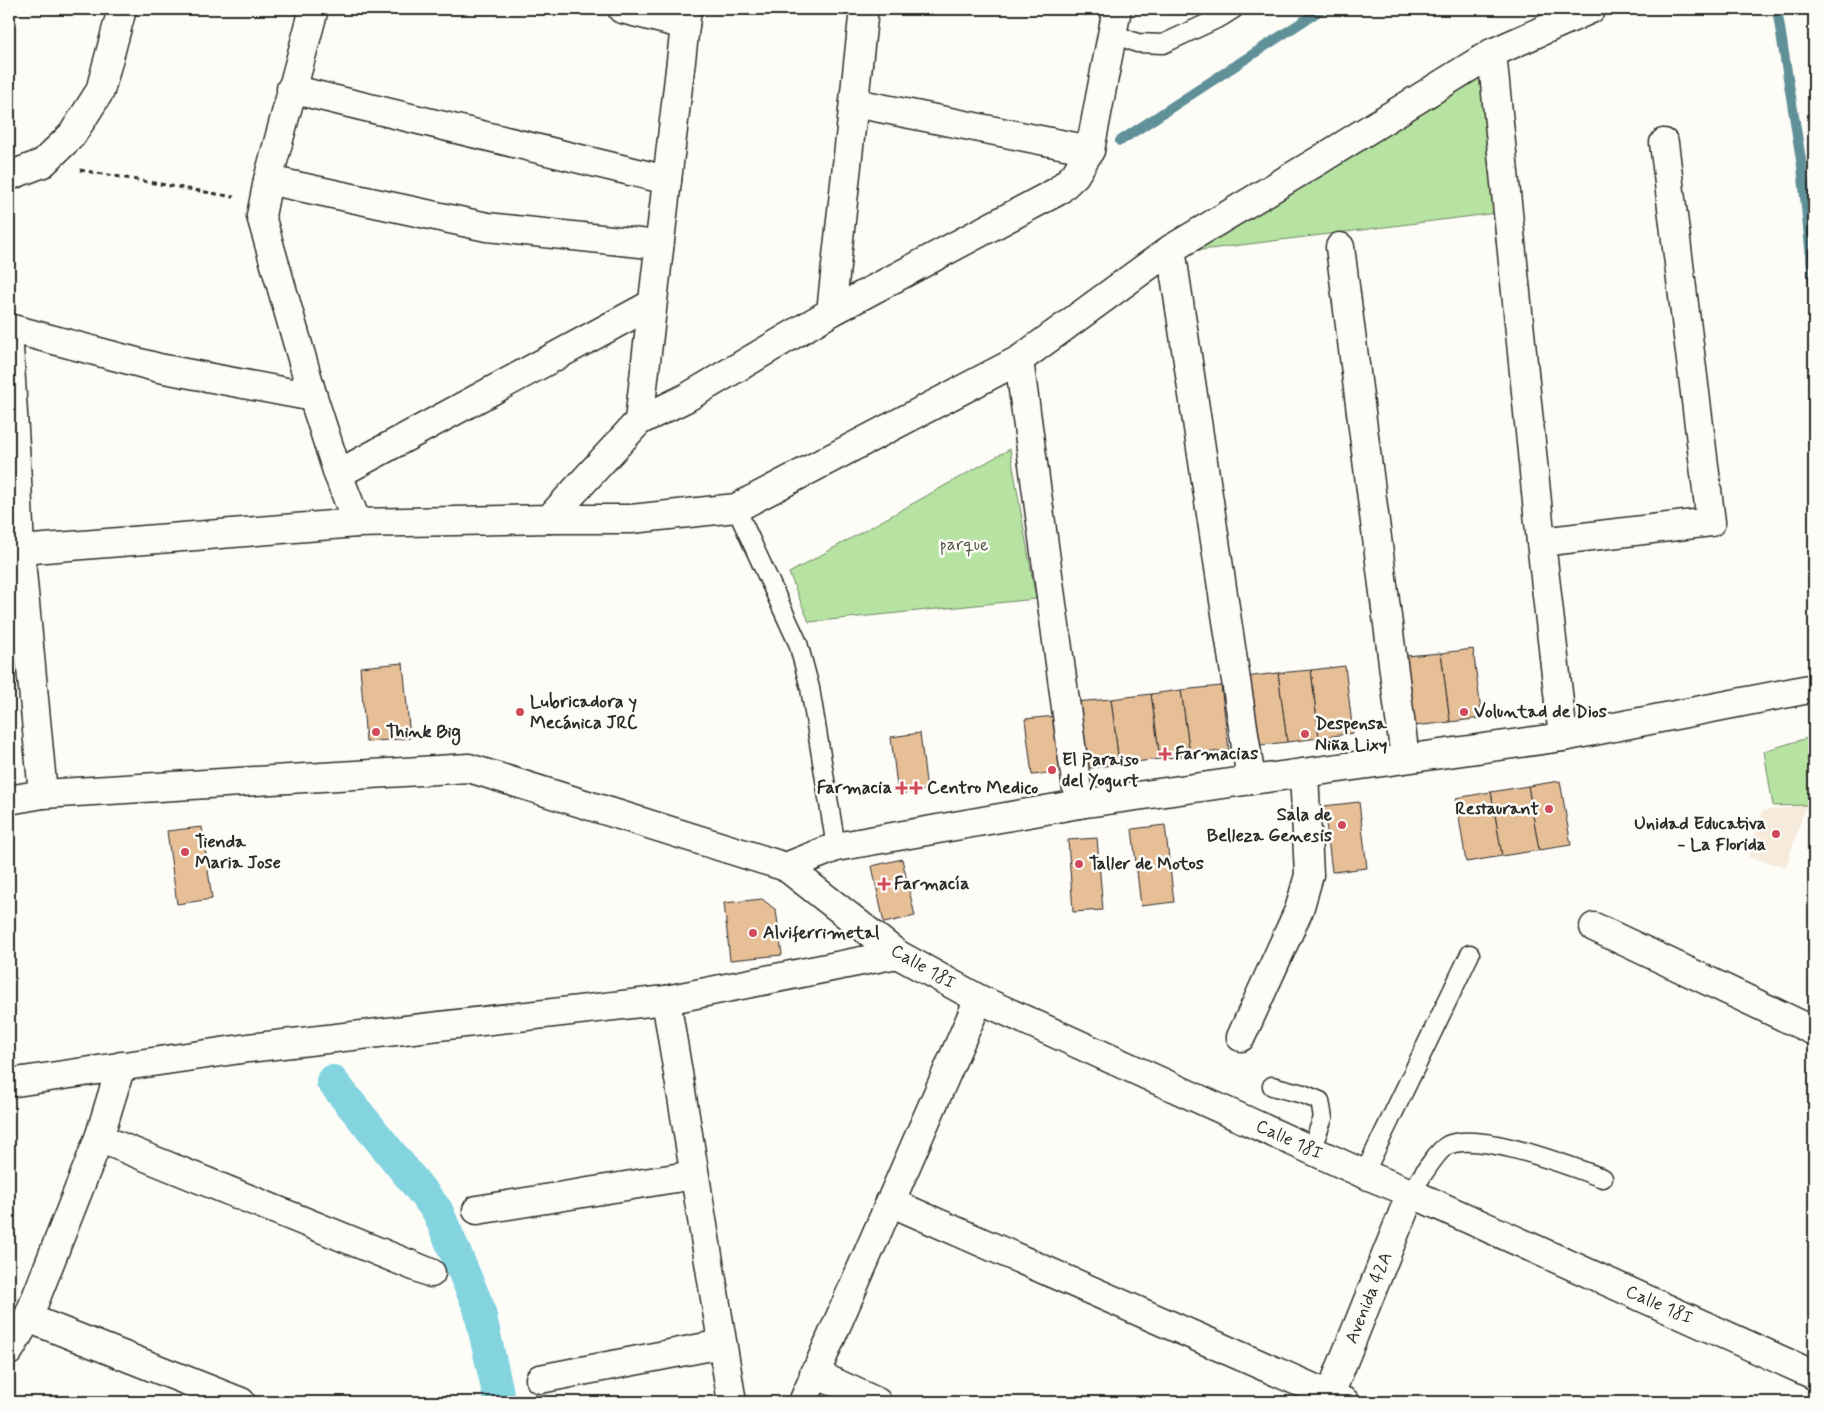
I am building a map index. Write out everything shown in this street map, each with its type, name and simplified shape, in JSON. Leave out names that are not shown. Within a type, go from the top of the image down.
[{"type":"street","points":[[9,176],[42,164],[72,135],[100,91],[122,9]]},
{"type":"street","points":[[314,9],[291,89],[265,191],[261,216],[313,397],[338,474],[357,523]]},
{"type":"street","points":[[622,9],[686,17],[639,421]]},
{"type":"street","points":[[831,312],[864,9]]},
{"type":"street","points":[[20,550],[357,523],[631,519],[736,508],[1019,360],[1170,249],[1310,166],[1492,53],[1591,9]]},
{"type":"street","points":[[549,519],[639,421],[686,398],[831,312],[1058,191],[1075,175],[1090,150],[1114,21]]},
{"type":"street","points":[[1492,53],[1541,542],[1563,737]]},
{"type":"street","points":[[291,89],[667,180]]},
{"type":"street","points":[[854,103],[1090,150]]},
{"type":"street","points":[[1541,542],[1711,522],[1664,143]]},
{"type":"street","points":[[265,191],[487,227],[659,244]]},
{"type":"street","points":[[1340,247],[1406,758]]},
{"type":"street","points":[[1170,249],[1252,780]]},
{"type":"street","points":[[338,474],[652,304]]},
{"type":"street","points":[[9,328],[159,368],[313,397]]},
{"type":"street","points":[[9,346],[13,481],[43,794]]},
{"type":"street","points":[[1019,360],[1079,804]]},
{"type":"street","points":[[9,800],[43,794],[469,768],[786,867],[836,847],[1079,804],[1563,737],[1814,688]]},
{"type":"street","points":[[1241,1037],[1298,910],[1310,876],[1304,773]]},
{"type":"street","name":"Calle 18I","points":[[786,867],[897,954],[979,999],[1814,1375]]},
{"type":"street","points":[[1594,926],[1814,1031]]},
{"type":"street","points":[[9,1083],[248,1048],[666,1000],[897,954]]},
{"type":"street","points":[[803,1402],[814,1373],[979,999]]},
{"type":"street","points":[[666,1000],[732,1402]]},
{"type":"street","points":[[9,1349],[28,1318],[99,1138],[121,1066]]},
{"type":"street","points":[[99,1138],[431,1273]]},
{"type":"street","points":[[477,1210],[694,1175]]},
{"type":"street","name":"Avenida 42A","points":[[1334,1400],[1411,1194]]},
{"type":"street","points":[[890,1202],[1334,1400]]},
{"type":"street","points":[[28,1318],[241,1402]]},
{"type":"street","points":[[540,1379],[722,1344]]},
{"type":"street","points":[[814,1373],[878,1402]]},
{"type":"lane","points":[[1114,21],[1137,43],[1163,44],[1234,9]]},
{"type":"lane","points":[[736,508],[798,643],[810,688],[836,847]]},
{"type":"lane","points":[[1364,1174],[1470,954]]},
{"type":"lane","points":[[1272,1086],[1303,1094],[1320,1102],[1323,1118],[1311,1150]]},
{"type":"lane","points":[[1411,1194],[1431,1163],[1447,1146],[1474,1141],[1523,1152],[1602,1178]]},
{"type":"path","points":[[42,164],[265,191]]},
{"type":"shaded area","name":"Unidad Educativa - La Florida","points":[[1806,805],[1786,867],[1748,857],[1762,811]]},
{"type":"green space","points":[[1484,71],[1497,213],[1177,253]]},
{"type":"green space","name":"parque","points":[[1010,449],[1036,599],[809,622],[789,573]]},
{"type":"green space","points":[[1814,736],[1814,808],[1806,805],[1773,806],[1764,751]]},
{"type":"building","points":[[1473,649],[1482,718],[1450,722],[1441,653]]},
{"type":"building","points":[[1441,653],[1450,722],[1415,726],[1406,656]]},
{"type":"building","points":[[403,663],[410,738],[366,742],[360,667]]},
{"type":"building","points":[[1345,666],[1353,733],[1319,738],[1311,670]]},
{"type":"building","points":[[1311,670],[1319,738],[1287,742],[1278,673]]},
{"type":"building","points":[[1278,673],[1287,742],[1253,746],[1245,677]]},
{"type":"building","points":[[1221,686],[1229,750],[1190,755],[1181,690]]},
{"type":"building","points":[[1181,690],[1190,755],[1160,759],[1151,694]]},
{"type":"building","points":[[1151,694],[1160,759],[1119,764],[1111,699]]},
{"type":"building","points":[[1111,699],[1119,764],[1083,769],[1075,702]]},
{"type":"building","points":[[1055,716],[1062,772],[1032,775],[1025,719]]},
{"type":"building","points":[[920,733],[927,790],[898,794],[891,737]]},
{"type":"building","points":[[1560,781],[1571,845],[1539,850],[1528,786]]},
{"type":"building","points":[[1528,786],[1539,850],[1502,856],[1491,792]]},
{"type":"building","points":[[1491,792],[1502,856],[1466,862],[1456,798]]},
{"type":"building","points":[[1359,802],[1367,868],[1332,872],[1324,806]]},
{"type":"building","points":[[1165,825],[1174,902],[1141,906],[1132,829]]},
{"type":"building","points":[[202,827],[212,899],[177,904],[167,831]]},
{"type":"building","points":[[1097,838],[1103,910],[1073,912],[1068,840]]},
{"type":"building","points":[[902,859],[915,916],[884,923],[872,866]]},
{"type":"building","name":"Alviferrimetal","points":[[762,899],[776,910],[782,955],[730,960],[724,903]]},
{"type":"waterway","points":[[1120,141],[1322,9]]},
{"type":"waterway","points":[[1777,9],[1802,166],[1814,289]]},
{"type":"waterway","points":[[332,1081],[437,1210],[479,1308],[500,1402]]},
{"type":"place","name":"Lubricadora y Mecánica JRC","points":[[520,712]]},
{"type":"place","name":"Voluntad de Dios","points":[[1464,712]]},
{"type":"place","name":"Think Big","points":[[376,732]]},
{"type":"place","name":"Despensa Niña Lixy","points":[[1305,734]]},
{"type":"place","name":"Farmacias","points":[[1165,754]]},
{"type":"place","name":"El Paraiso del Yogurt","points":[[1052,770]]},
{"type":"place","name":"Farmacia","points":[[902,788]]},
{"type":"place","name":"Centro Medico","points":[[916,788]]},
{"type":"place","name":"Restaurant","points":[[1549,809]]},
{"type":"place","name":"Sala de Belleza Genesis","points":[[1342,825]]},
{"type":"place","name":"Unidad Educativa - La Florida","points":[[1776,834]]},
{"type":"place","name":"Tienda Maria Jose","points":[[185,852]]},
{"type":"place","name":"Taller de Motos","points":[[1079,864]]},
{"type":"place","name":"Farmacía","points":[[884,884]]},
{"type":"place","name":"Alviferrimetal","points":[[753,933]]}]
